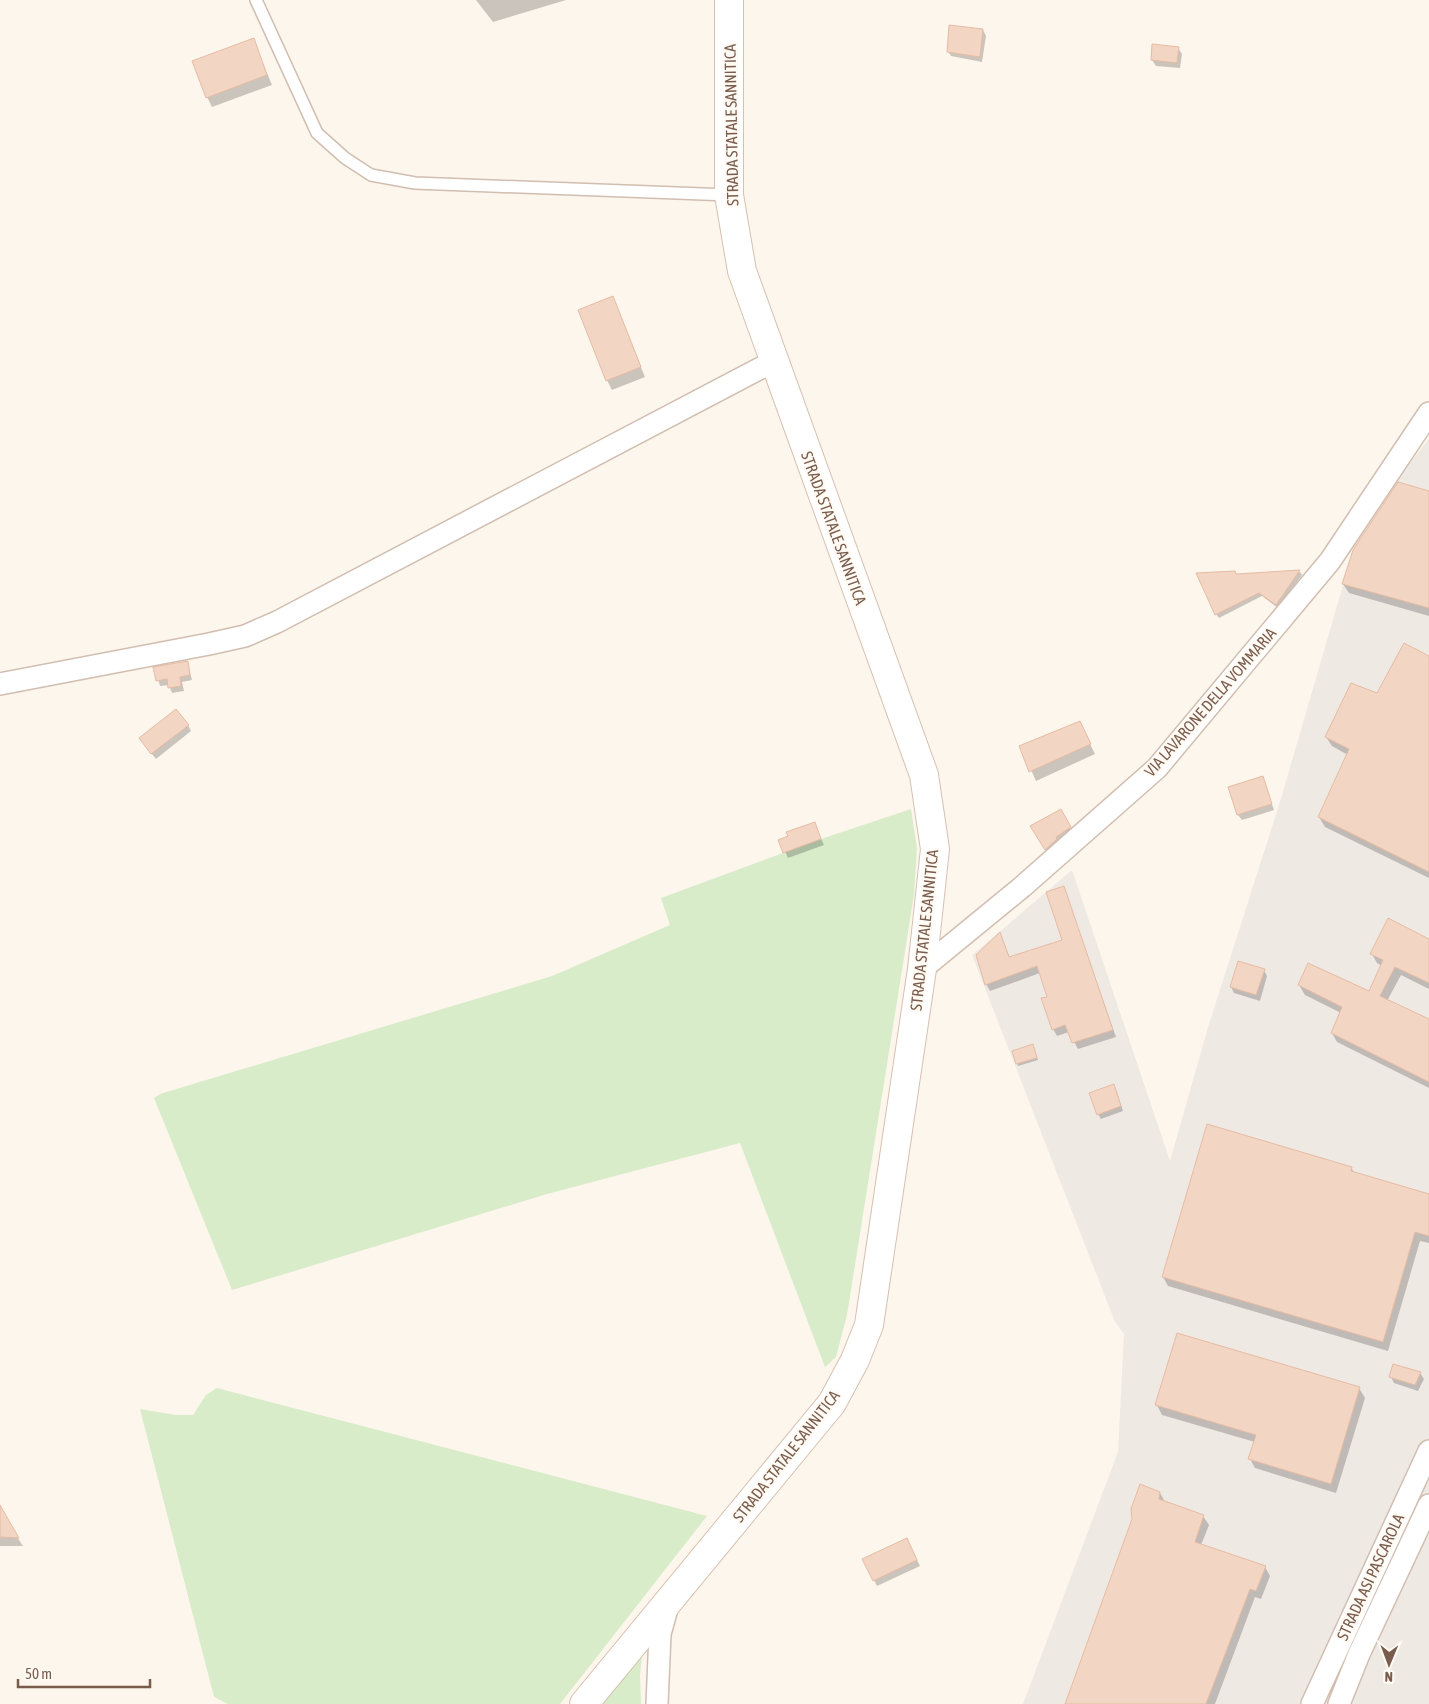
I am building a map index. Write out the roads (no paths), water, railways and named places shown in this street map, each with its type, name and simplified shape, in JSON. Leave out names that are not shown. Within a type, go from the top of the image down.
[{"type":"main road","name":"STRADA STATALE SANNITICA","points":[[589,1702],[832,1403],[855,1360],[869,1325],[922,969],[935,849],[924,775],[742,271],[729,195],[729,0]]},
{"type":"street","points":[[0,684],[143,658],[245,636],[277,622],[774,361]]},
{"type":"street","name":"VIA LAVARONE DELLA VOMMARIA","points":[[922,969],[1022,887],[1157,768],[1330,561],[1429,413]]},
{"type":"street","name":"STRADA ASI PASCAROLA","points":[[1312,1704],[1429,1451]]},
{"type":"street","name":"STRADA ASI PASCAROLA","points":[[1339,1704],[1359,1654],[1429,1505]]},
{"type":"street","points":[[658,1704],[660,1634],[670,1600]]},
{"type":"lane","points":[[256,0],[318,133],[345,158],[371,174],[415,183],[729,195]]}]
